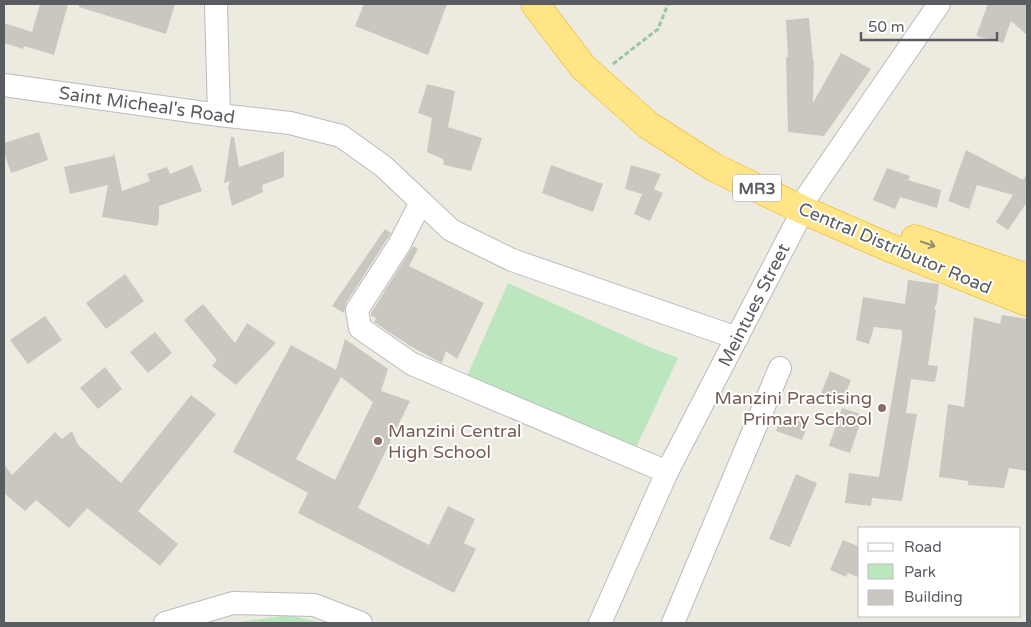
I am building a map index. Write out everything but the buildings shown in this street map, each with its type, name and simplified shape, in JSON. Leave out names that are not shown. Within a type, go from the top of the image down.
[{"type":"highway","name":"Central Distributor Road","points":[[534,4],[583,67],[648,125],[715,168],[806,203],[891,230],[1027,278]]},
{"type":"highway","name":"Central Distributor Road","points":[[556,4],[596,55],[656,111],[723,154],[806,203],[888,247],[1027,302]]},
{"type":"street","points":[[216,4],[219,115]]},
{"type":"street","name":"Meintues Street","points":[[600,623],[667,472],[806,203],[939,4]]},
{"type":"street","name":"Saint Micheal's Road","points":[[4,86],[290,123],[341,136],[383,166],[452,230],[512,260],[737,338]]},
{"type":"street","points":[[421,202],[400,245],[357,310],[360,328],[412,364],[667,472]]},
{"type":"street","points":[[673,623],[780,368]]},
{"type":"street","points":[[165,623],[233,603],[314,605],[361,623]]},
{"type":"path","points":[[609,68],[658,29],[668,4]]},
{"type":"green space","points":[[508,283],[678,358],[634,452],[467,376]]},
{"type":"green space","points":[[289,615],[322,623],[232,623]]},
{"type":"place","name":"Manzini Practising Primary School","points":[[882,408]]},
{"type":"place","name":"Manzini Central High School","points":[[378,441]]}]
